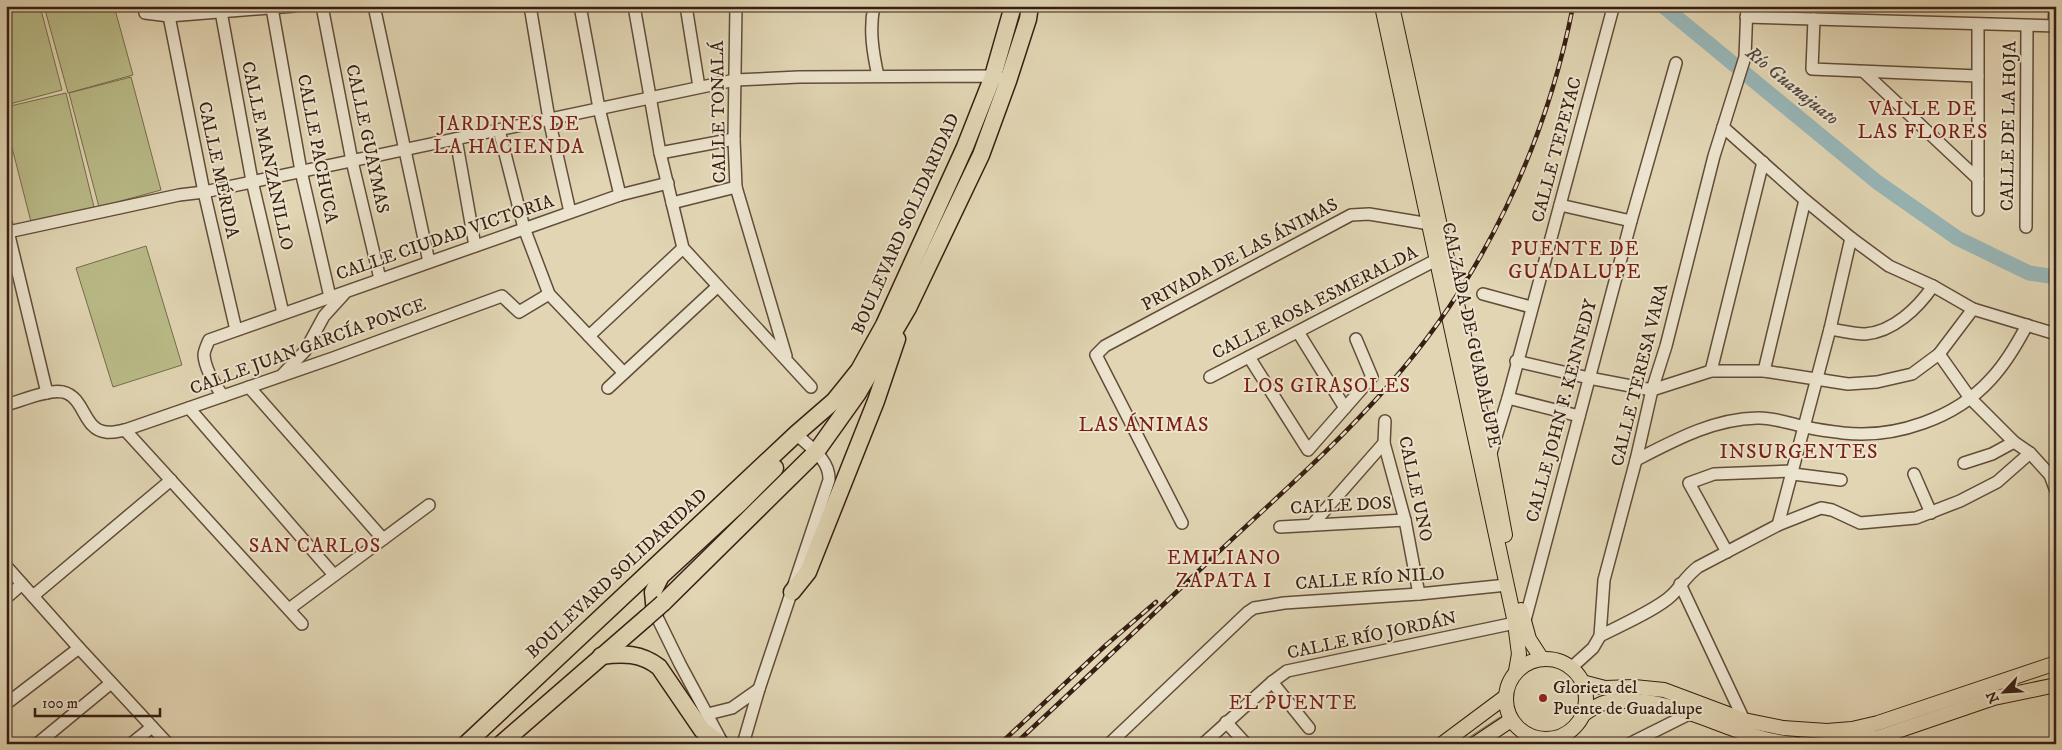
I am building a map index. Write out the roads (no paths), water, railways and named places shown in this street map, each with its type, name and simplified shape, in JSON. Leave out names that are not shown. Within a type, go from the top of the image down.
[{"type":"highway","name":"BOULEVARD SOLIDARIDAD","points":[[501,744],[655,611],[816,452],[858,393],[908,308],[982,155],[1001,78],[1013,6]]},
{"type":"highway","name":"BOULEVARD SOLIDARIDAD","points":[[466,744],[796,434],[834,401],[859,370],[873,347],[962,155],[1001,78],[1028,19],[1030,6]]},
{"type":"highway","points":[[792,592],[808,572],[876,401],[908,308]]},
{"type":"highway","points":[[655,611],[654,592],[662,576],[783,460],[796,434]]},
{"type":"highway","points":[[601,656],[631,654],[650,660],[659,667],[705,737],[722,744]]},
{"type":"main road","name":"CALZADA DE GUADALUPE","points":[[1382,6],[1490,455],[1520,624],[1519,654],[1516,671]]},
{"type":"main road","name":"CALZADA DE GUADALUPE","points":[[1392,6],[1434,225],[1436,260],[1507,585],[1520,624],[1542,659]]},
{"type":"main road","points":[[1542,659],[1562,662],[1571,668],[1582,682],[1586,692],[1584,714],[1571,737],[1562,736],[1554,742],[1529,736],[1519,729],[1511,720],[1506,709],[1509,683],[1516,671],[1528,662],[1542,659]]},
{"type":"main road","points":[[1582,682],[1605,688],[1634,687],[1664,690],[1744,720],[1805,731],[1852,729],[1878,723],[2056,663]]},
{"type":"main road","points":[[1827,744],[1881,740],[1994,698],[2056,685]]},
{"type":"main road","points":[[1442,744],[1506,697]]},
{"type":"main road","points":[[1584,714],[1608,702],[1633,700],[1661,703],[1751,736],[1781,743],[1795,744]]},
{"type":"main road","points":[[1475,744],[1511,720]]},
{"type":"street","points":[[145,12],[169,16],[220,9],[294,6]]},
{"type":"street","name":"CALLE GUAYMAS","points":[[322,6],[352,161],[380,279]]},
{"type":"street","points":[[374,6],[429,262]]},
{"type":"street","points":[[530,6],[549,119],[570,212]]},
{"type":"street","points":[[580,6],[599,108],[620,195]]},
{"type":"street","points":[[634,6],[660,153],[683,248],[811,387]]},
{"type":"street","points":[[686,6],[700,87]]},
{"type":"street","name":"CALLE TONALÁ","points":[[736,6],[734,140],[736,187],[787,360]]},
{"type":"street","points":[[863,6],[871,21]]},
{"type":"street","points":[[874,6],[871,21],[873,53],[878,76]]},
{"type":"street","points":[[1746,12],[1814,19],[2055,26],[2054,6]]},
{"type":"street","name":"CALLE PACHUCA","points":[[272,8],[301,171],[330,297]]},
{"type":"street","name":"CALLE TEPEYAC","points":[[1483,474],[1508,398],[1516,361],[1613,8]]},
{"type":"street","name":"CALLE MANZANILLO","points":[[220,9],[252,181],[284,313]]},
{"type":"street","name":"CALLE TERESA VARA","points":[[1600,636],[1604,580],[1636,460],[1652,390],[1666,346],[1723,127],[1745,57],[1746,12]]},
{"type":"street","name":"CALLE MÉRIDA","points":[[169,16],[204,192],[236,330]]},
{"type":"street","points":[[1814,19],[1812,69],[1978,76]]},
{"type":"street","points":[[1978,24],[1978,210]]},
{"type":"street","name":"CALLE DE LA HOJA","points":[[2026,228],[2028,26]]},
{"type":"street","name":"CALLE JOHN F. KENNEDY","points":[[1520,624],[1676,63]]},
{"type":"street","points":[[1864,72],[1978,179]]},
{"type":"street","points":[[6,405],[47,393],[7,235],[179,195],[204,192],[735,80],[878,76],[1001,78]]},
{"type":"street","points":[[1723,127],[1805,200],[1888,266],[1933,286],[1973,308],[2056,334]]},
{"type":"street","points":[[499,130],[524,228],[549,294],[624,373]]},
{"type":"street","points":[[456,139],[475,246]]},
{"type":"street","points":[[660,153],[734,140]]},
{"type":"street","points":[[1711,371],[1763,162]]},
{"type":"street","name":"CALLE CIUDAD VICTORIA","points":[[223,396],[215,384],[206,363],[204,354],[209,340],[570,212],[620,195],[668,183]]},
{"type":"street","points":[[672,203],[736,187]]},
{"type":"street","points":[[1764,371],[1805,200]]},
{"type":"street","points":[[1560,205],[1631,221]]},
{"type":"street","name":"PRIVADA DE LAS ÁNIMAS","points":[[1182,523],[1096,355],[1105,346],[1351,215],[1369,214],[1434,225]]},
{"type":"street","points":[[1778,525],[1830,329],[1851,238]]},
{"type":"street","points":[[589,336],[683,248]]},
{"type":"street","name":"CALLE ROSA ESMERALDA","points":[[1210,377],[1436,260]]},
{"type":"street","points":[[608,388],[718,286]]},
{"type":"street","points":[[1830,329],[1865,334],[1891,326],[1922,303],[1933,286]]},
{"type":"street","points":[[282,376],[305,351],[324,316],[349,289]]},
{"type":"street","name":"CALLE JUAN GARCÍA PONCE","points":[[47,393],[62,392],[76,398],[93,427],[100,431],[108,433],[125,430],[282,376],[502,296],[519,312],[549,294]]},
{"type":"street","points":[[1483,294],[1531,307]]},
{"type":"street","points":[[1516,361],[1652,390],[1711,371],[1764,371],[1848,384],[1877,382],[1912,374],[1938,354],[1973,308]]},
{"type":"street","points":[[1636,460],[1700,428],[1758,417],[1803,427],[1844,433],[1868,434],[1910,428],[1970,398],[1991,379],[2014,348],[2027,325]]},
{"type":"street","points":[[1298,332],[1346,408]]},
{"type":"street","points":[[1249,357],[1308,450],[1372,377],[1356,339]]},
{"type":"street","points":[[1938,354],[1970,398],[2014,442],[2053,473],[2056,491]]},
{"type":"street","points":[[249,387],[383,539]]},
{"type":"street","points":[[1508,398],[1579,416]]},
{"type":"street","points":[[189,408],[334,575]]},
{"type":"street","name":"CALLE UNO","points":[[1385,421],[1384,443],[1405,520],[1419,594]]},
{"type":"street","points":[[125,430],[302,624]]},
{"type":"street","points":[[743,744],[759,689],[829,480],[828,467],[816,452],[796,434]]},
{"type":"street","points":[[1964,463],[1992,454],[2014,442]]},
{"type":"street","points":[[1312,525],[1384,443]]},
{"type":"street","points":[[1571,668],[1593,648],[1600,636],[1661,603],[1672,595],[1687,575],[1778,525],[1821,508],[1832,510],[1860,523],[1901,521],[1916,518],[1931,513],[1997,482],[2030,453]]},
{"type":"street","points":[[1727,552],[1689,483],[1714,474],[1793,473],[1841,480]]},
{"type":"street","points":[[1914,474],[1931,513]]},
{"type":"street","points":[[33,596],[171,480]]},
{"type":"street","points":[[288,609],[429,505]]},
{"type":"street","name":"CALLE DOS","points":[[1280,527],[1405,520]]},
{"type":"street","points":[[6,566],[168,744]]},
{"type":"street","points":[[6,598],[22,584]]},
{"type":"street","points":[[1680,584],[1744,720]]},
{"type":"street","name":"CALLE RÍO NILO","points":[[1109,744],[1254,608],[1284,603],[1419,594],[1507,585]]},
{"type":"street","points":[[655,611],[680,664],[708,714],[722,744]]},
{"type":"street","name":"CALLE RÍO JORDÁN","points":[[1203,744],[1272,682],[1281,675],[1295,669],[1520,624]]},
{"type":"street","points":[[6,704],[79,648]]},
{"type":"street","points":[[1272,682],[1309,728]]},
{"type":"street","points":[[37,744],[111,683]]},
{"type":"street","points":[[708,714],[732,708],[759,689]]},
{"type":"street","points":[[1629,744],[1691,713]]},
{"type":"street","points":[[1226,722],[1246,744]]},
{"type":"street","points":[[131,744],[152,727]]},
{"type":"waterway","name":"Río Guanajuato","points":[[1663,6],[1877,182],[1957,238],[2029,273],[2056,277]]},
{"type":"railway","points":[[1015,744],[1323,454],[1388,386],[1422,345],[1453,301],[1481,256],[1506,208],[1546,109],[1561,58],[1573,6]]},
{"type":"railway","points":[[1000,744],[1106,645],[1156,602]]},
{"type":"place","name":"Glorieta del Puente de Guadalupe","points":[[1543,698]]},
{"type":"district","name":"VALLE DE LAS FLORES","points":[[1923,120]]},
{"type":"district","name":"JARDINES DE LA HACIENDA","points":[[509,136]]},
{"type":"district","name":"PUENTE DE GUADALUPE","points":[[1575,260]]},
{"type":"district","name":"LOS GIRASOLES","points":[[1327,386]]},
{"type":"district","name":"LAS ÁNIMAS","points":[[1144,425]]},
{"type":"district","name":"INSURGENTES","points":[[1799,452]]},
{"type":"district","name":"SAN CARLOS","points":[[315,546]]},
{"type":"district","name":"EMILIANO ZAPATA I","points":[[1224,570]]},
{"type":"district","name":"EL PUENTE","points":[[1293,703]]}]
